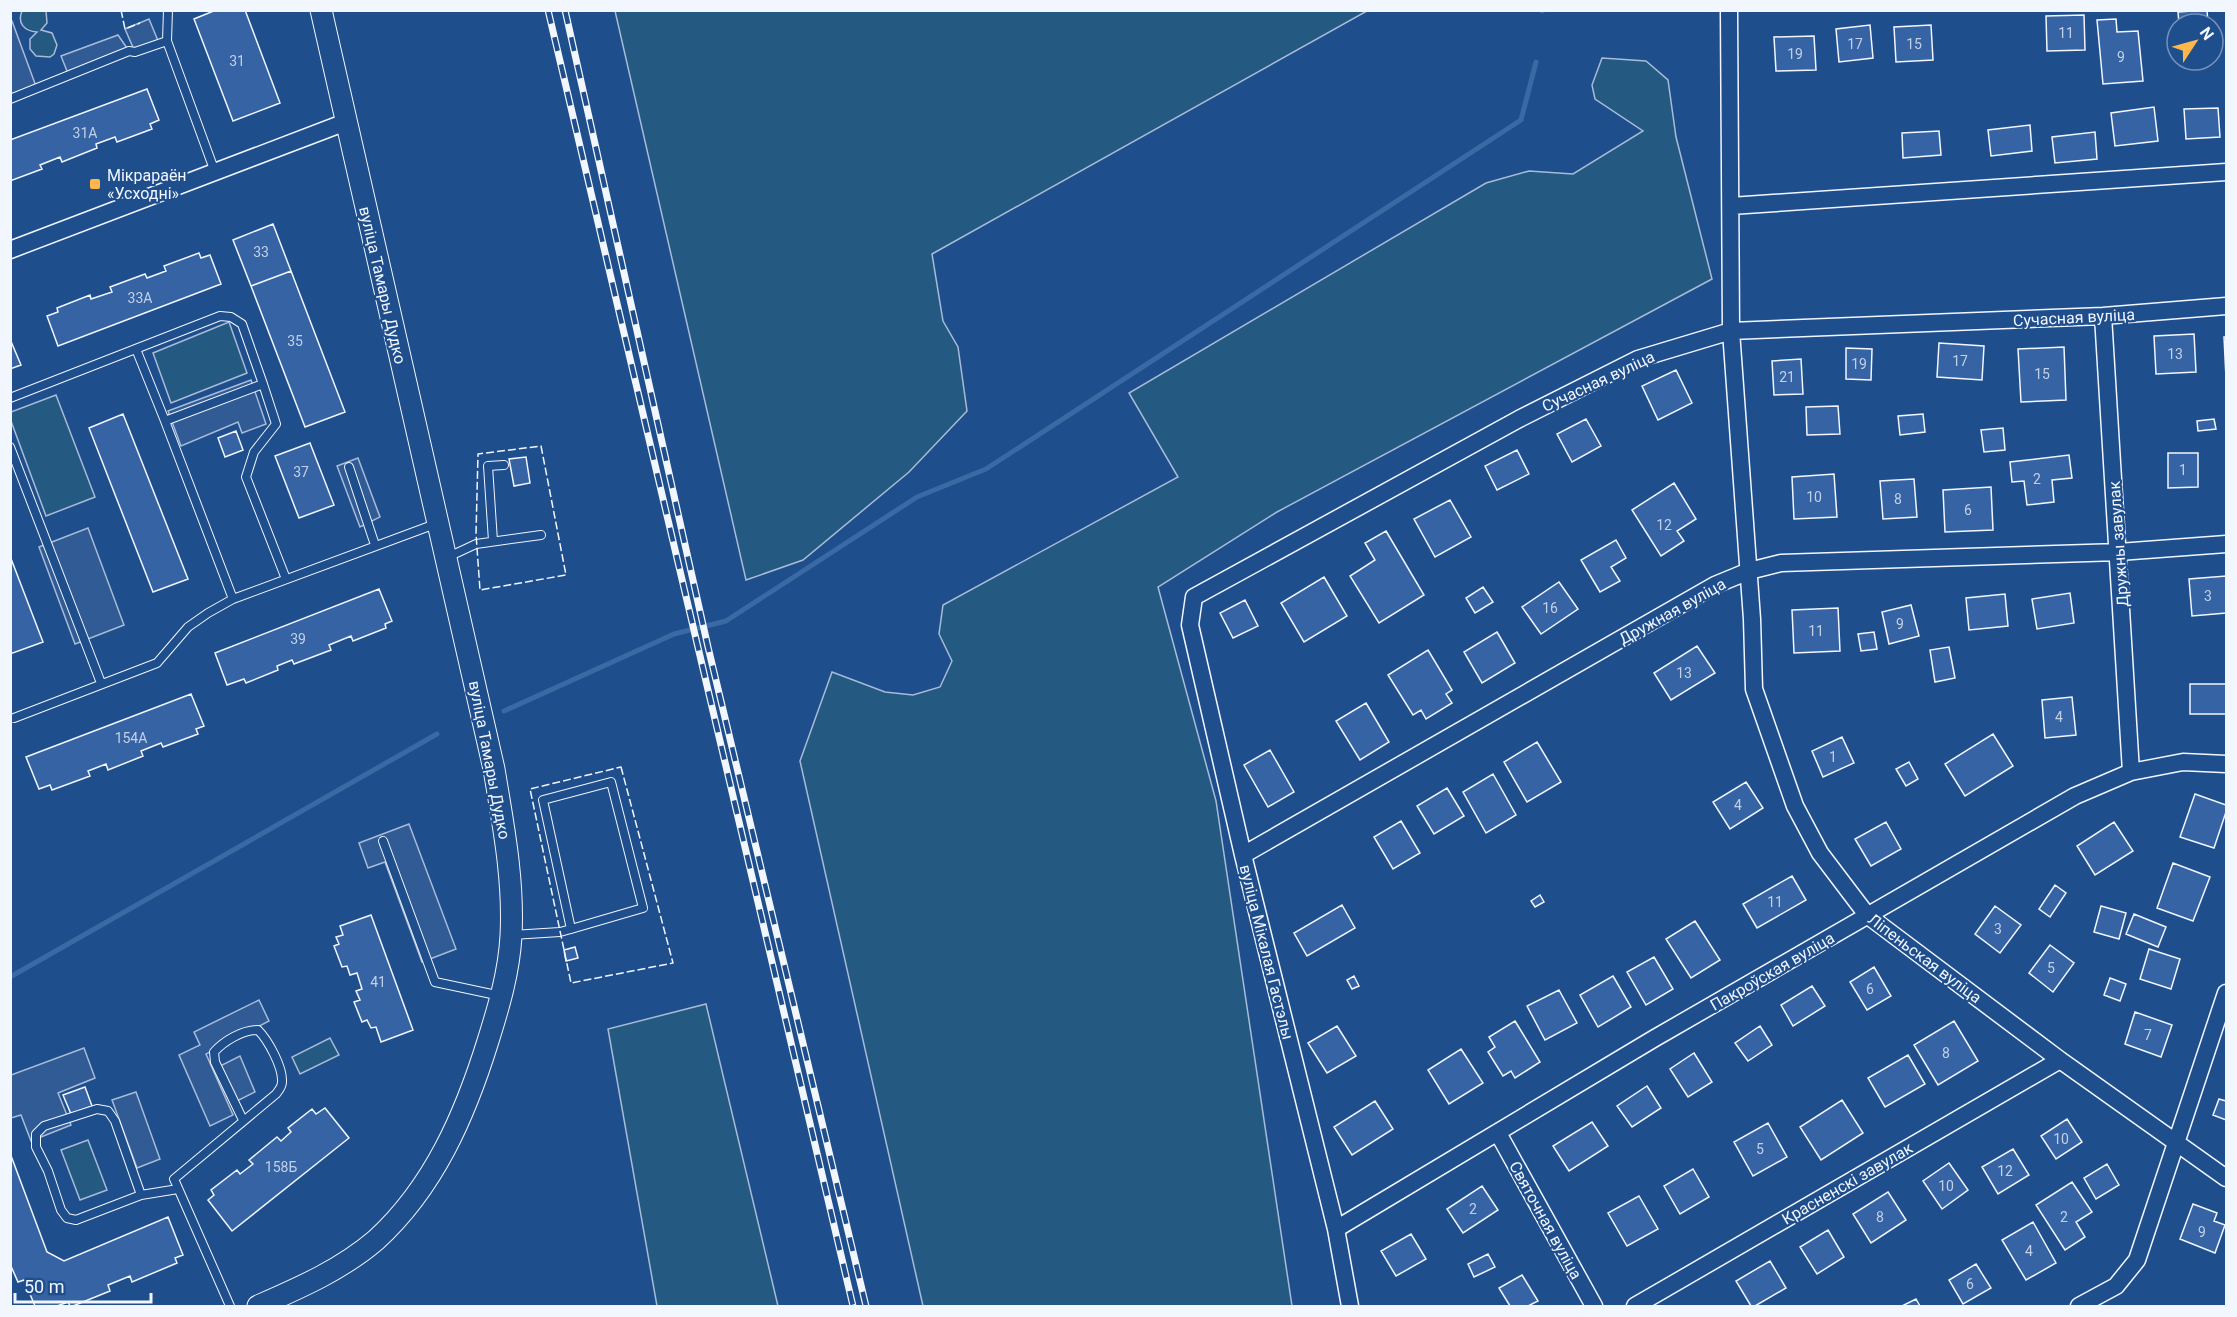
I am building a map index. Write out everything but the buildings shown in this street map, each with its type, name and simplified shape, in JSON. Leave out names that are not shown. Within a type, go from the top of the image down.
[{"type":"street","name":"вуліца Тамары Дудко","points":[[258,1306],[336,1269],[375,1241],[406,1209],[441,1157],[471,1093],[502,997],[511,935],[512,896],[508,853],[494,769],[321,10]]},
{"type":"street","name":"Ліпеньская вуліца","points":[[1729,10],[1731,331],[1749,571],[1754,689],[1796,806],[1820,853],[1867,915],[2060,1060],[2226,1178]]},
{"type":"street","points":[[10,250],[346,122]]},
{"type":"street","points":[[1731,206],[2226,172]]},
{"type":"street","name":"Сучасная вуліца","points":[[1194,597],[1519,419],[1638,359],[1731,331],[2103,316],[2226,306]]},
{"type":"street","name":"Дружны завулак","points":[[2103,316],[2131,772]]},
{"type":"street","name":"Дружная вуліца","points":[[1243,855],[1715,585],[1749,571],[1781,563],[2119,552],[2226,544]]},
{"type":"street","name":"вуліца Мікалая Гастэлы","points":[[1194,597],[1190,625],[1243,855],[1336,1229],[1350,1306]]},
{"type":"street","name":"Пакроўская вуліца","points":[[1336,1229],[1655,1038],[2075,796],[2131,772],[2183,762],[2226,764]]},
{"type":"street","points":[[2079,1306],[2116,1286],[2138,1260],[2226,993]]},
{"type":"street","name":"Красненскі завулак","points":[[1635,1306],[2060,1060]]},
{"type":"street","name":"Святочная вуліца","points":[[1497,1133],[1593,1306]]},
{"type":"lane","points":[[168,10],[167,41],[215,172]]},
{"type":"lane","points":[[10,99],[129,51],[135,52],[167,41]]},
{"type":"lane","points":[[10,398],[220,316],[231,317],[242,324],[276,424],[254,452],[246,477],[286,579]]},
{"type":"lane","points":[[136,349],[233,599]]},
{"type":"lane","points":[[165,421],[263,384]]},
{"type":"lane","points":[[10,447],[101,683]]},
{"type":"lane","points":[[493,542],[488,466],[504,465]]},
{"type":"lane","points":[[349,467],[375,545]]},
{"type":"lane","points":[[12,717],[157,663],[188,627],[233,599],[438,523]]},
{"type":"lane","points":[[446,558],[477,544],[541,535]]},
{"type":"lane","points":[[511,935],[560,932],[571,929],[643,909],[611,782],[543,800],[571,929]]},
{"type":"lane","points":[[383,841],[435,982],[502,997]]},
{"type":"lane","points":[[230,1306],[174,1179],[276,1094],[283,1084],[282,1072],[266,1037],[258,1030],[248,1030],[220,1045],[214,1052],[215,1062],[243,1120]]},
{"type":"lane","points":[[141,1195],[115,1121],[108,1111],[97,1108],[44,1126],[36,1134],[36,1147],[48,1171],[61,1210],[67,1218],[76,1220],[141,1195],[178,1189]]},
{"type":"shaded area","points":[[615,10],[1367,11],[932,254],[943,321],[958,347],[967,411],[909,472],[803,560],[746,580]]},
{"type":"shaded area","points":[[22,11],[46,11],[47,23],[41,30],[52,33],[57,45],[54,54],[50,57],[36,56],[30,49],[30,39],[37,32],[23,26],[20,19]]},
{"type":"shaded area","points":[[149,19],[159,43],[135,52],[125,29]]},
{"type":"shaded area","points":[[10,21],[12,21],[37,89],[11,99]]},
{"type":"shaded area","points":[[118,35],[129,51],[69,76],[61,56]]},
{"type":"shaded area","points":[[1602,58],[1646,61],[1668,80],[1676,137],[1712,279],[1277,512],[1158,587],[1216,801],[1292,1306],[923,1306],[800,761],[832,672],[885,692],[913,695],[940,687],[952,661],[939,634],[943,605],[1178,477],[1129,393],[1486,183],[1529,171],[1573,174],[1643,131],[1595,99],[1592,85]]},
{"type":"shaded area","points":[[229,322],[247,373],[171,403],[153,353]]},
{"type":"shaded area","points":[[251,380],[266,424],[242,433],[238,422],[181,446],[168,411]]},
{"type":"shaded area","points":[[56,395],[95,497],[46,516],[11,421],[11,412]]},
{"type":"shaded area","points":[[358,458],[380,517],[360,527],[337,466]]},
{"type":"shaded area","points":[[88,528],[124,625],[75,644],[39,547]]},
{"type":"shaded area","points":[[409,824],[456,949],[422,962],[385,862],[368,868],[359,843]]},
{"type":"shaded area","points":[[259,1000],[269,1021],[206,1054],[233,1115],[210,1126],[179,1055],[200,1045],[194,1032]]},
{"type":"shaded area","points":[[706,1004],[778,1306],[657,1306],[608,1029]]},
{"type":"shaded area","points":[[330,1038],[339,1055],[300,1074],[292,1057]]},
{"type":"shaded area","points":[[84,1048],[95,1078],[58,1093],[71,1125],[31,1141],[21,1115],[11,1118],[11,1075]]},
{"type":"shaded area","points":[[240,1056],[255,1092],[235,1102],[220,1066]]},
{"type":"shaded area","points":[[136,1092],[160,1159],[137,1168],[112,1100]]},
{"type":"shaded area","points":[[88,1140],[107,1190],[80,1200],[61,1150]]},
{"type":"waterway","points":[[504,711],[674,634],[726,621],[917,497],[986,469],[1521,120],[1536,62]]},
{"type":"waterway","points":[[10,977],[437,734]]},
{"type":"railway","points":[[548,10],[853,1306]]},
{"type":"railway","points":[[565,10],[708,647],[866,1306]]},
{"type":"fence","points":[[121,10],[125,29],[140,23]]},
{"type":"fence","points":[[541,446],[566,575],[480,590],[476,534],[478,454],[541,446]]},
{"type":"fence","points":[[621,767],[673,963],[571,983],[530,789],[621,767]]},
{"type":"place","name":"Мікрараён «Усходні»","points":[[95,184]]}]
